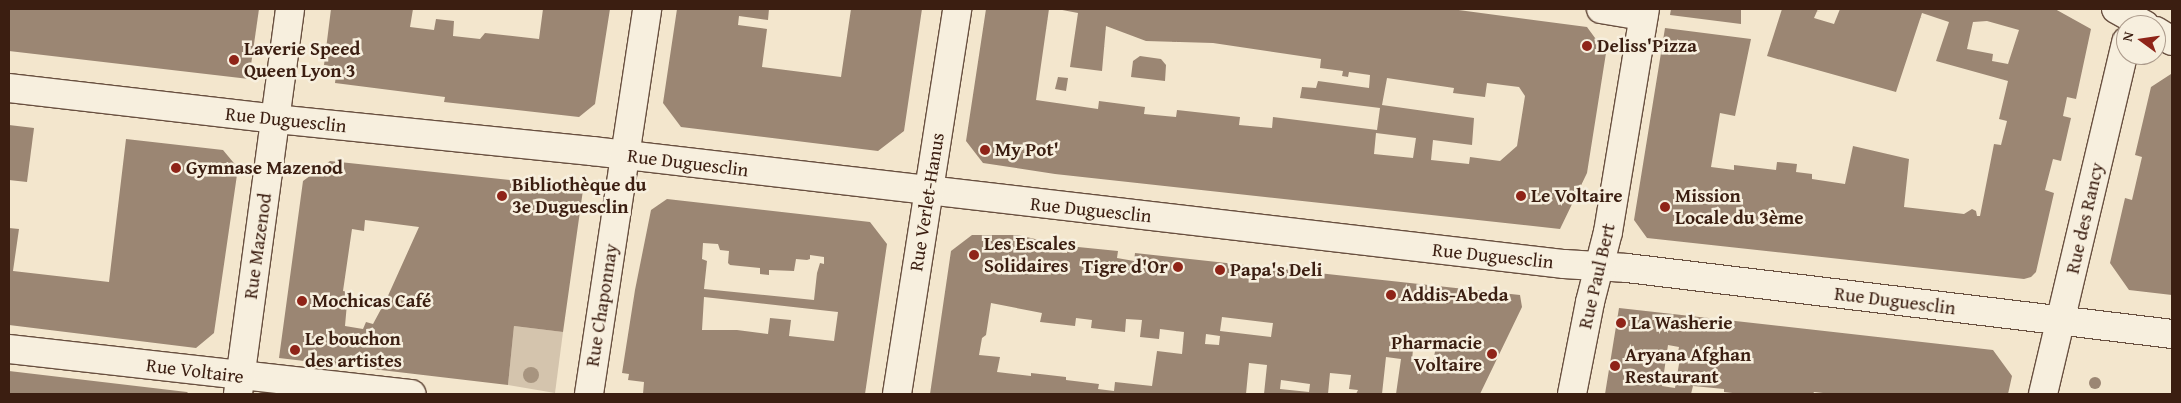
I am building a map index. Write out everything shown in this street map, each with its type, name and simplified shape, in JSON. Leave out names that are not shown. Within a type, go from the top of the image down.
[{"type":"street","name":"Rue Mazenod","points":[[239,385],[290,9]]},
{"type":"street","name":"Rue Chaponnay","points":[[589,394],[647,9]]},
{"type":"street","name":"Rue Verlet-Hanus","points":[[897,394],[958,9]]},
{"type":"street","points":[[1601,9],[1644,12]]},
{"type":"street","name":"Rue Paul Bert","points":[[1572,394],[1608,232],[1644,12]]},
{"type":"street","name":"Rue des Rancy","points":[[2043,394],[2121,65]]},
{"type":"street","name":"Rue Duguesclin","points":[[9,88],[276,119],[625,155],[929,192],[1599,266],[2172,334]]},
{"type":"street","name":"Rue Voltaire","points":[[9,349],[239,385],[411,394]]},
{"type":"shaded area","points":[[514,326],[563,332],[555,393],[508,385]]},
{"type":"building","points":[[9,9],[259,9],[249,79],[9,51]]},
{"type":"building","points":[[331,9],[413,9],[410,27],[434,30],[436,19],[454,21],[453,36],[480,39],[485,33],[539,39],[543,9],[610,9],[595,104],[579,117],[444,102],[445,97],[335,83],[337,67],[324,65]]},
{"type":"building","points":[[677,9],[769,9],[768,20],[739,16],[738,25],[767,29],[762,67],[841,77],[851,9],[922,9],[904,131],[878,151],[681,127],[663,103]]},
{"type":"building","points":[[986,9],[1049,9],[1036,100],[1098,109],[1099,101],[1145,107],[1144,114],[1176,117],[1177,110],[1240,117],[1239,125],[1272,128],[1273,117],[1377,130],[1380,108],[1300,98],[1302,87],[1316,88],[1318,81],[1369,88],[1370,75],[1349,72],[1348,77],[1342,76],[1343,71],[1320,68],[1321,59],[1213,43],[1146,41],[1106,26],[1102,71],[1070,67],[1078,13],[1057,9],[1451,9],[1587,27],[1606,53],[1587,173],[1560,229],[1055,174],[983,163],[966,141]],"holes":[[[1387,78],[1454,88],[1453,93],[1485,97],[1487,83],[1519,87],[1525,96],[1517,146],[1500,161],[1470,157],[1469,164],[1431,160],[1433,140],[1472,145],[1474,118],[1382,105]],[[1376,133],[1416,138],[1413,158],[1374,154]]]},
{"type":"building","points":[[1671,9],[1741,9],[1741,24],[1670,15]]},
{"type":"building","points":[[1782,9],[1818,9],[1814,18],[1834,24],[1840,9],[2055,9],[2091,29],[2076,99],[2067,97],[2063,116],[2071,118],[2061,161],[2053,159],[2045,190],[2054,193],[2036,272],[2031,277],[2024,279],[1647,238],[1634,220],[1665,28],[1751,39],[1735,116],[1720,113],[1711,167],[1734,170],[1734,165],[1776,170],[1777,162],[1797,164],[1796,172],[1812,174],[1812,179],[1845,184],[1853,146],[1909,159],[1904,207],[1964,214],[1972,209],[1976,211],[1977,216],[1980,216],[1994,144],[2001,145],[2007,121],[1999,119],[2008,81],[1936,61],[1949,22],[1922,13],[1896,92],[1767,56]],"holes":[[[1987,21],[2019,30],[2008,64],[1992,61],[1993,54],[1967,49],[1973,22]]]},
{"type":"building","points":[[1140,56],[1161,59],[1166,65],[1165,81],[1131,77],[1133,61]]},
{"type":"building","points":[[2171,74],[2172,295],[2129,290],[2110,263],[2125,198],[2132,200],[2142,157],[2135,155],[2151,87]]},
{"type":"building","points":[[1058,77],[1068,78],[1066,91],[1055,89]]},
{"type":"building","points":[[9,125],[34,128],[27,182],[9,180]]},
{"type":"building","points":[[126,139],[223,150],[238,168],[214,333],[196,348],[9,325],[9,228],[19,229],[13,271],[109,282]]},
{"type":"building","points":[[330,161],[586,188],[583,190],[563,332],[514,326],[508,385],[279,358],[303,181]],"holes":[[[365,220],[419,227],[387,298],[373,324],[366,322],[363,329],[345,326],[348,292],[343,291],[352,229],[364,231]]]},
{"type":"building","points":[[667,199],[870,222],[887,244],[865,394],[643,394],[644,382],[628,380],[629,374],[622,373],[635,290],[651,210]],"holes":[[[703,243],[718,244],[720,250],[729,251],[728,263],[730,265],[760,268],[760,274],[769,275],[769,270],[794,271],[796,259],[807,260],[810,259],[810,255],[824,257],[824,264],[820,263],[817,273],[814,300],[704,289],[707,261],[702,259]],[[704,297],[838,312],[834,341],[789,336],[791,320],[770,318],[768,334],[737,330],[702,330]]]},
{"type":"building","points":[[972,235],[1018,235],[1052,243],[1051,251],[1067,253],[1068,246],[1118,251],[1117,258],[1134,261],[1135,253],[1520,295],[1522,307],[1480,394],[1396,394],[1401,359],[1386,357],[1382,394],[1356,394],[1358,390],[1349,389],[1351,375],[1330,373],[1328,394],[1264,394],[1267,365],[1249,363],[1246,394],[930,394],[951,251]],"holes":[[[991,303],[1042,313],[1040,322],[1075,326],[1076,318],[1092,320],[1091,328],[1125,332],[1126,319],[1142,320],[1140,337],[1159,339],[1160,329],[1184,332],[1182,354],[1157,351],[1152,386],[1115,382],[1114,391],[1098,389],[1099,384],[1066,380],[1066,377],[1031,373],[1031,376],[997,372],[1000,357],[979,355],[982,338],[986,335]],[[1222,317],[1273,323],[1271,337],[1220,331]],[[1206,334],[1220,336],[1219,345],[1205,344]],[[1414,339],[1437,341],[1433,362],[1412,360]],[[1281,380],[1310,384],[1309,392],[1280,389]]]},
{"type":"building","points":[[1619,308],[1993,350],[2012,376],[2008,394],[1832,394],[1814,392],[1813,394],[1741,394],[1724,392],[1724,389],[1693,386],[1691,394],[1605,394]],"holes":[[[1668,345],[1679,347],[1677,358],[1680,358],[1675,388],[1662,386]]]},
{"type":"building","points":[[9,371],[187,392],[189,394],[9,394]]},
{"type":"building","points":[[2097,377],[2100,378],[2100,388],[2093,389],[2090,388],[2089,381],[2090,378]]},
{"type":"place","name":"Deliss'Pizza","points":[[1587,46]]},
{"type":"place","name":"Laverie Speed Queen Lyon 3","points":[[234,60]]},
{"type":"place","name":"My Pot'","points":[[985,150]]},
{"type":"place","name":"Gymnase Mazenod","points":[[176,168]]},
{"type":"place","name":"Bibliothèque du 3e Duguesclin","points":[[502,196]]},
{"type":"place","name":"Le Voltaire","points":[[1521,196]]},
{"type":"place","name":"Mission Locale du 3ème","points":[[1665,207]]},
{"type":"place","name":"Les Escales Solidaires","points":[[974,255]]},
{"type":"place","name":"Tigre d'Or","points":[[1178,267]]},
{"type":"place","name":"Papa's Deli","points":[[1220,270]]},
{"type":"place","name":"Addis-Abeda","points":[[1391,295]]},
{"type":"place","name":"Mochicas Café","points":[[302,301]]},
{"type":"place","name":"La Washerie","points":[[1621,323]]},
{"type":"place","name":"Le bouchon des artistes","points":[[295,350]]},
{"type":"place","name":"Pharmacie Voltaire","points":[[1492,354]]},
{"type":"place","name":"Aryana Afghan Restaurant","points":[[1615,366]]}]
